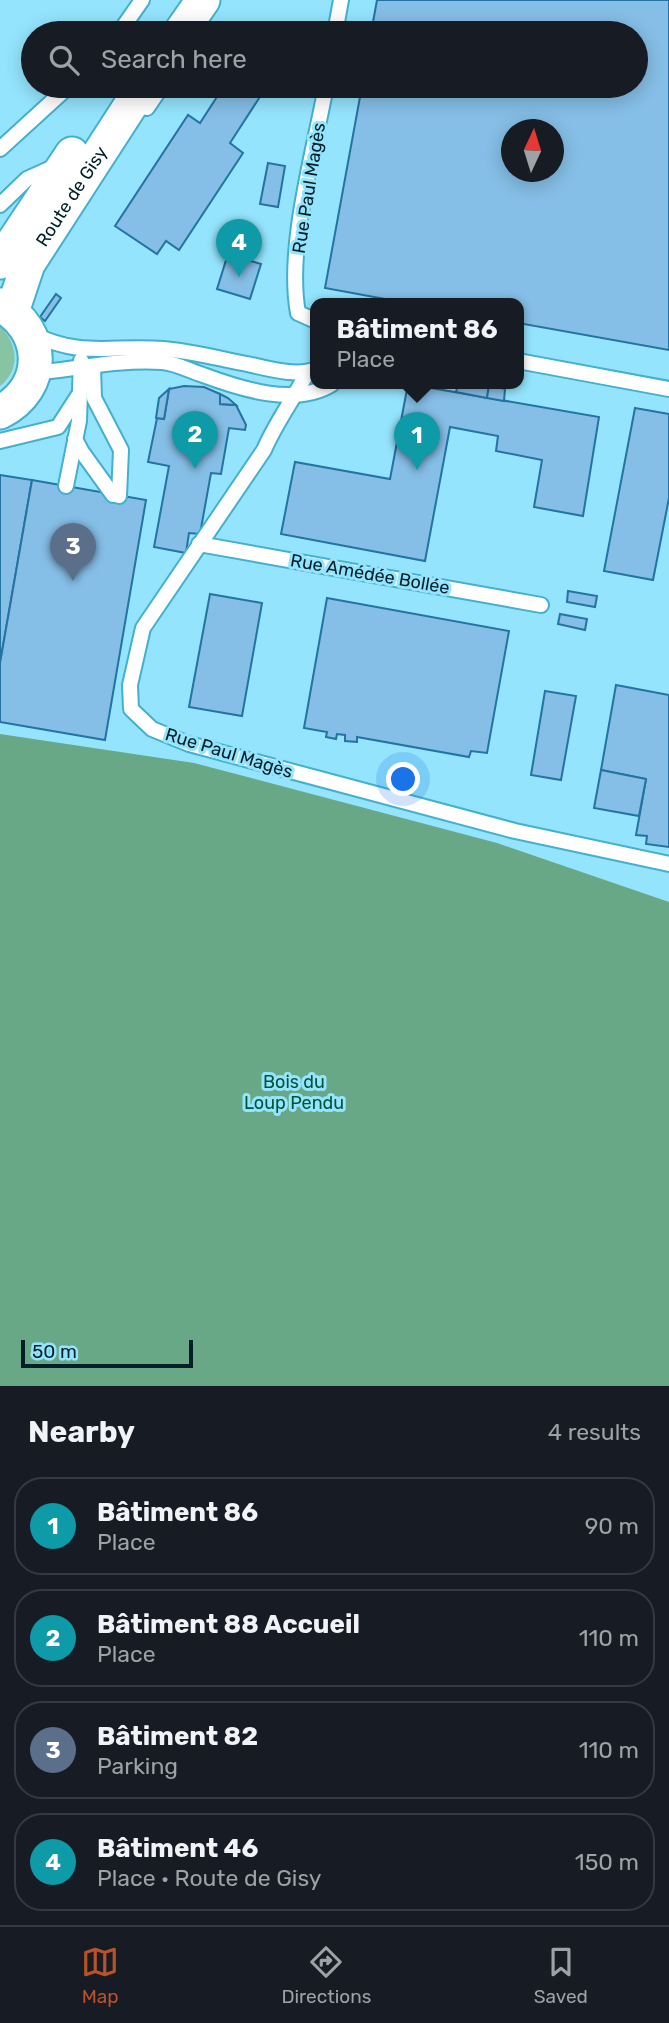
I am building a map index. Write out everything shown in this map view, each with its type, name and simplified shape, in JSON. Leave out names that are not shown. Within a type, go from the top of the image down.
[{"type":"street","points":[[163,21],[178,0]]},
{"type":"street","points":[[188,21],[203,0]]},
{"type":"street","name":"Route de Gisy","points":[[0,262],[111,98]]},
{"type":"street","name":"Route de Gisy","points":[[16,317],[28,264],[139,111]]},
{"type":"street","points":[[0,412],[18,401],[34,373],[36,350],[16,317]]},
{"type":"lane","points":[[127,21],[142,0]]},
{"type":"lane","points":[[204,21],[218,0]]},
{"type":"lane","points":[[337,21],[341,0]]},
{"type":"lane","points":[[0,149],[56,98]]},
{"type":"lane","points":[[48,262],[139,111],[151,98]]},
{"type":"lane","name":"Rue Paul Magès","points":[[310,318],[298,313],[295,294],[302,215],[324,98]]},
{"type":"lane","points":[[0,205],[27,179],[45,169],[66,163]]},
{"type":"lane","points":[[38,283],[16,317],[57,346],[80,350],[128,347],[166,349],[310,371]]},
{"type":"lane","points":[[75,439],[116,495],[121,450],[94,398],[80,350]]},
{"type":"lane","points":[[34,373],[140,361],[166,363],[241,389],[296,395],[325,389]]},
{"type":"lane","points":[[524,362],[669,389]]},
{"type":"lane","points":[[66,486],[87,368]]},
{"type":"lane","name":"Rue Paul Magès","points":[[310,373],[276,420],[264,450],[143,628],[130,685],[131,709],[152,729],[188,744],[516,831],[669,864]]},
{"type":"lane","points":[[0,441],[58,427],[82,389]]},
{"type":"lane","name":"Rue Amédée Bollée","points":[[199,544],[541,605]]},
{"type":"green space","points":[[0,326],[11,341],[15,357],[7,380],[0,386]]},
{"type":"green space","name":"Bois du Loup Pendu","points":[[0,734],[194,763],[497,843],[669,902],[669,1386],[0,1386]]},
{"type":"building","points":[[377,0],[669,0],[669,350],[524,324],[524,298],[379,298],[325,288],[360,98],[648,98],[648,21],[373,21]]},
{"type":"building","points":[[216,98],[259,98],[230,143],[243,153],[179,250],[166,241],[157,254],[115,226],[188,115],[200,123]]},
{"type":"building","points":[[268,163],[285,166],[278,207],[260,204]]},
{"type":"building","points":[[232,241],[248,246],[244,259],[261,264],[250,299],[217,289]]},
{"type":"building","points":[[56,294],[61,298],[45,321],[40,317]]},
{"type":"building","points":[[184,386],[204,387],[220,394],[220,404],[236,405],[246,425],[245,430],[229,428],[221,474],[211,473],[200,534],[189,533],[186,553],[154,547],[169,466],[148,462],[157,418],[164,419],[169,389]]},
{"type":"building","points":[[169,389],[164,419],[156,418],[159,398]]},
{"type":"building","points":[[407,389],[437,389],[599,417],[583,516],[534,507],[542,460],[496,451],[498,436],[450,427],[425,561],[281,534],[295,462],[390,479]]},
{"type":"building","points":[[457,389],[488,389],[487,398],[456,392]]},
{"type":"building","points":[[488,389],[505,389],[504,401],[487,398]]},
{"type":"building","points":[[220,394],[228,398],[236,405],[220,404]]},
{"type":"building","points":[[635,408],[669,414],[669,498],[653,580],[604,571]]},
{"type":"building","points":[[0,475],[32,480],[0,663]]},
{"type":"building","points":[[32,480],[146,500],[105,740],[0,722],[0,663]]},
{"type":"building","points":[[568,591],[597,596],[595,607],[567,602]]},
{"type":"building","points":[[210,594],[262,603],[242,716],[189,707]]},
{"type":"building","points":[[327,598],[509,631],[487,753],[471,751],[469,757],[357,737],[357,742],[345,741],[345,735],[337,734],[336,739],[326,737],[327,732],[304,728]]},
{"type":"building","points":[[560,614],[587,619],[585,630],[558,624]]},
{"type":"building","points":[[616,685],[669,695],[669,847],[646,844],[647,836],[636,835],[646,779],[601,770]]},
{"type":"building","points":[[545,691],[576,696],[561,780],[531,775]]},
{"type":"building","points":[[601,770],[646,779],[639,816],[594,808]]},
{"type":"place","name":"Bâtiment 46","points":[[239,277]]},
{"type":"place","name":"Bâtiment 88 Accueil","points":[[195,469]]},
{"type":"place","name":"Bâtiment 86","points":[[417,470]]},
{"type":"place","name":"Bâtiment 82","points":[[73,581]]}]
